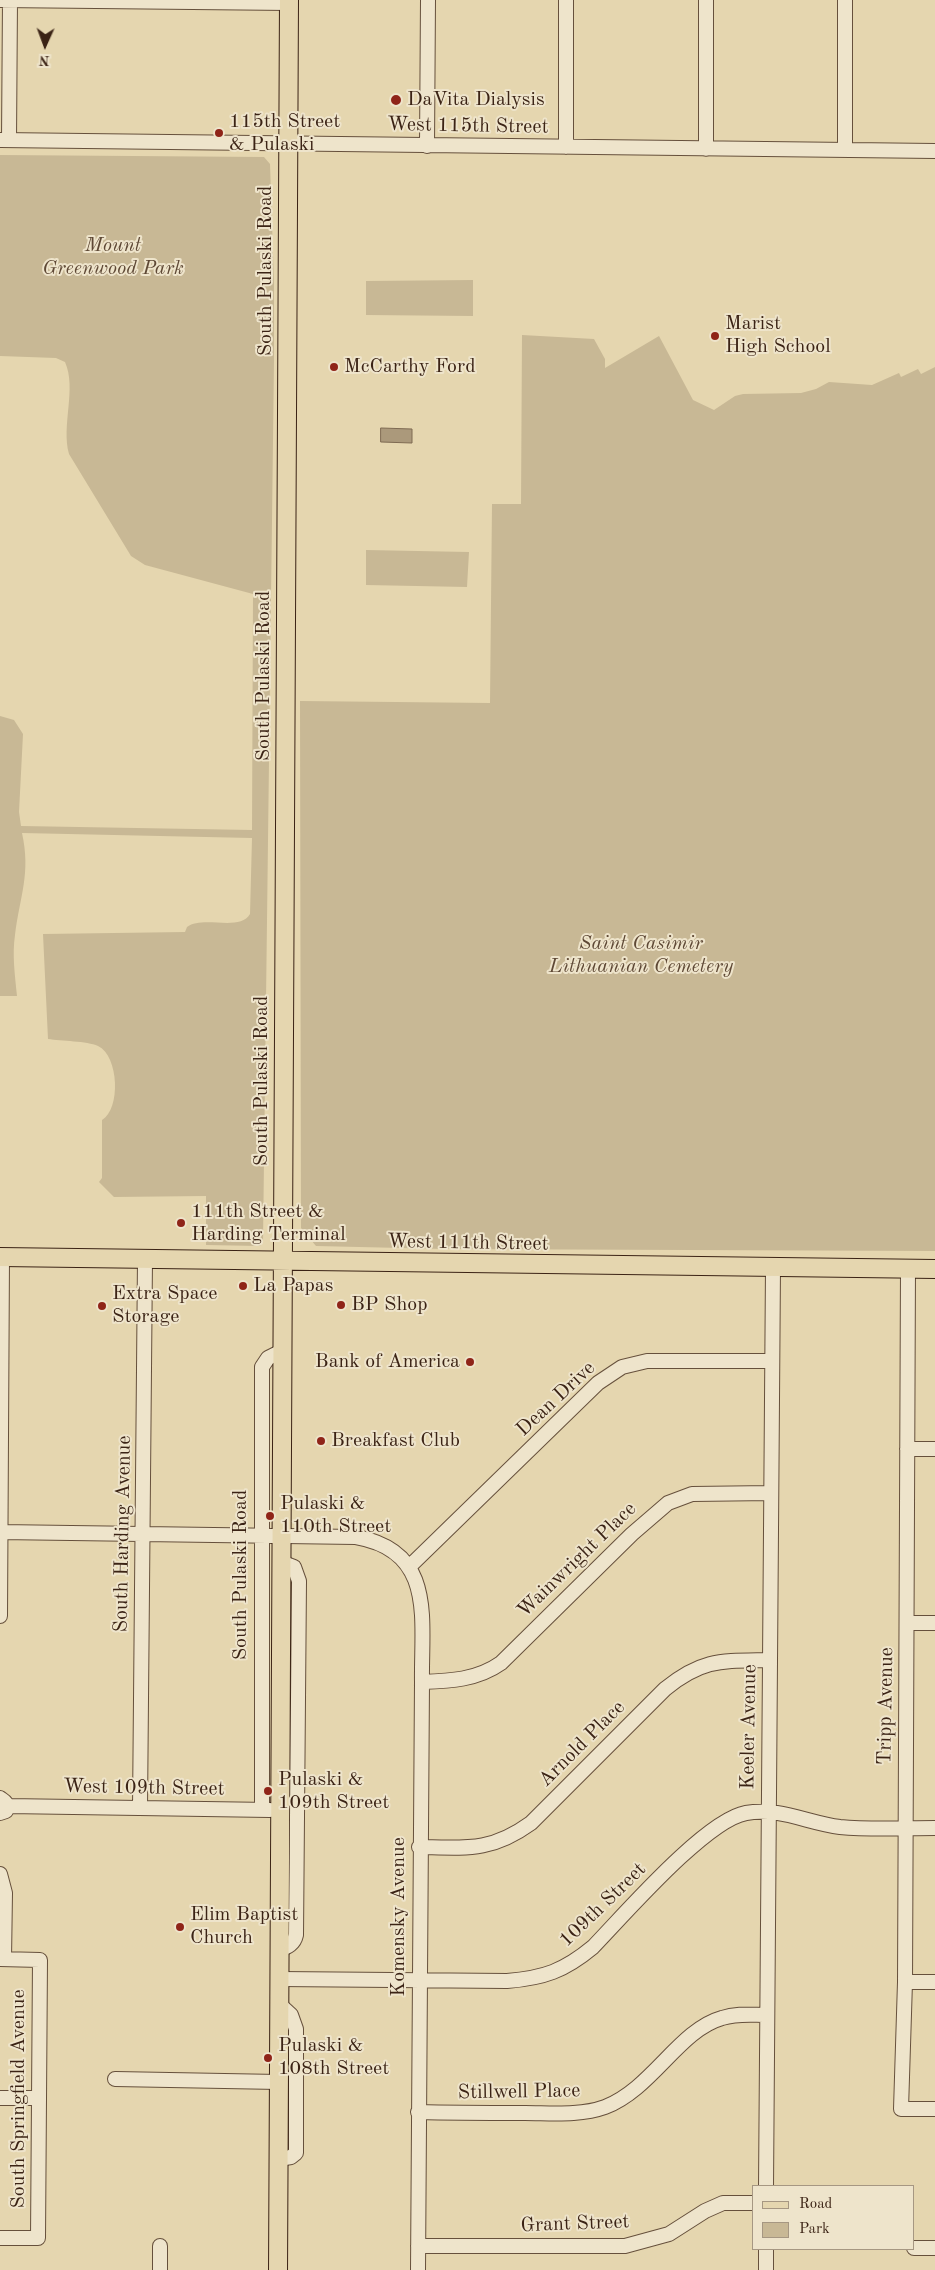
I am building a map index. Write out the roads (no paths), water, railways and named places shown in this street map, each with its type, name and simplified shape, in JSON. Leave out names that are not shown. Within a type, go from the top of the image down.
[{"type":"main road","name":"South Pulaski Road","points":[[278,2270],[289,1]]},
{"type":"main road","name":"West 111th Street","points":[[1,1257],[935,1269]]},
{"type":"street","points":[[0,0],[289,1]]},
{"type":"street","points":[[4,140],[10,0]]},
{"type":"street","points":[[427,146],[428,0]]},
{"type":"street","points":[[566,0],[566,147]]},
{"type":"street","points":[[706,0],[706,149]]},
{"type":"street","points":[[845,0],[845,150]]},
{"type":"street","name":"West 115th Street","points":[[4,140],[935,151]]},
{"type":"street","points":[[0,1616],[1,1257]]},
{"type":"street","name":"South Harding Avenue","points":[[140,1808],[145,1259]]},
{"type":"street","name":"Keeler Avenue","points":[[766,2185],[773,1268]]},
{"type":"street","name":"Tripp Avenue","points":[[908,1269],[905,1982],[901,2109],[935,2109]]},
{"type":"street","name":"South Pulaski Road","points":[[262,1810],[262,1367],[268,1358],[282,1352]]},
{"type":"street","name":"Dean Drive","points":[[410,1566],[598,1383],[616,1371],[636,1363],[659,1360],[772,1361]]},
{"type":"street","points":[[907,1449],[935,1450]]},
{"type":"street","name":"Wainwright Place","points":[[422,1682],[464,1680],[500,1664],[632,1534],[668,1503],[692,1494],[771,1494]]},
{"type":"street","points":[[0,1532],[356,1537],[376,1541],[397,1553],[410,1566]]},
{"type":"street","name":"South Pulaski Road","points":[[279,1950],[290,1946],[295,1940],[296,1934],[299,1591],[297,1572],[294,1567],[281,1562]]},
{"type":"street","name":"Komensky Avenue","points":[[410,1566],[418,1588],[421,1610],[422,1682],[418,1981],[418,2270]]},
{"type":"street","points":[[906,1623],[935,1623]]},
{"type":"street","name":"Arnold Place","points":[[419,1847],[468,1848],[492,1844],[508,1838],[531,1823],[665,1689],[684,1673],[704,1664],[720,1661],[770,1660]]},
{"type":"street","name":"West 109th Street","points":[[2,1804],[280,1810]]},
{"type":"street","name":"109th Street","points":[[279,1979],[507,1980],[532,1979],[554,1973],[576,1961],[593,1947],[693,1845],[730,1819],[746,1813],[768,1812],[798,1816],[840,1827],[935,1828]]},
{"type":"street","points":[[0,1874],[5,1893],[2,1959]]},
{"type":"street","name":"South Springfield Avenue","points":[[0,2238],[38,2238],[40,1960],[2,1959]]},
{"type":"street","points":[[905,1982],[935,1982]]},
{"type":"street","points":[[279,2004],[291,2015],[296,2029],[296,2153],[291,2158],[279,2160]]},
{"type":"street","name":"Stillwell Place","points":[[418,2112],[572,2114],[603,2108],[617,2102],[642,2084],[696,2031],[709,2023],[734,2015],[767,2015]]},
{"type":"street","points":[[115,2079],[279,2082]]},
{"type":"street","points":[[0,2098],[39,2098]]},
{"type":"street","name":"Grant Street","points":[[418,2246],[617,2247],[669,2234],[705,2211],[723,2204],[752,2203]]},
{"type":"street","points":[[160,2246],[160,2270]]},
{"type":"street","points":[[915,2248],[935,2248]]},
{"type":"street","points":[[766,2250],[766,2270]]},
{"type":"place","name":"DaVita Dialysis","points":[[396,100]]},
{"type":"place","name":"115th Street & Pulaski","points":[[219,133]]},
{"type":"place","name":"Marist High School","points":[[715,336]]},
{"type":"place","name":"McCarthy Ford","points":[[334,367]]},
{"type":"place","name":"111th Street & Harding Terminal","points":[[181,1223]]},
{"type":"place","name":"La Papas","points":[[243,1286]]},
{"type":"place","name":"BP Shop","points":[[341,1305]]},
{"type":"place","name":"Extra Space Storage","points":[[102,1306]]},
{"type":"place","name":"Bank of America","points":[[470,1362]]},
{"type":"place","name":"Breakfast Club","points":[[321,1441]]},
{"type":"place","name":"Pulaski & 110th Street","points":[[270,1516]]},
{"type":"place","name":"Pulaski & 109th Street","points":[[268,1791]]},
{"type":"place","name":"Elim Baptist Church","points":[[180,1927]]},
{"type":"place","name":"Pulaski & 108th Street","points":[[268,2058]]},
{"type":"park label","name":"Mount Greenwood Park","points":[[113,258]]},
{"type":"park label","name":"Saint Casimir Lithuanian Cemetery","points":[[641,956]]}]
